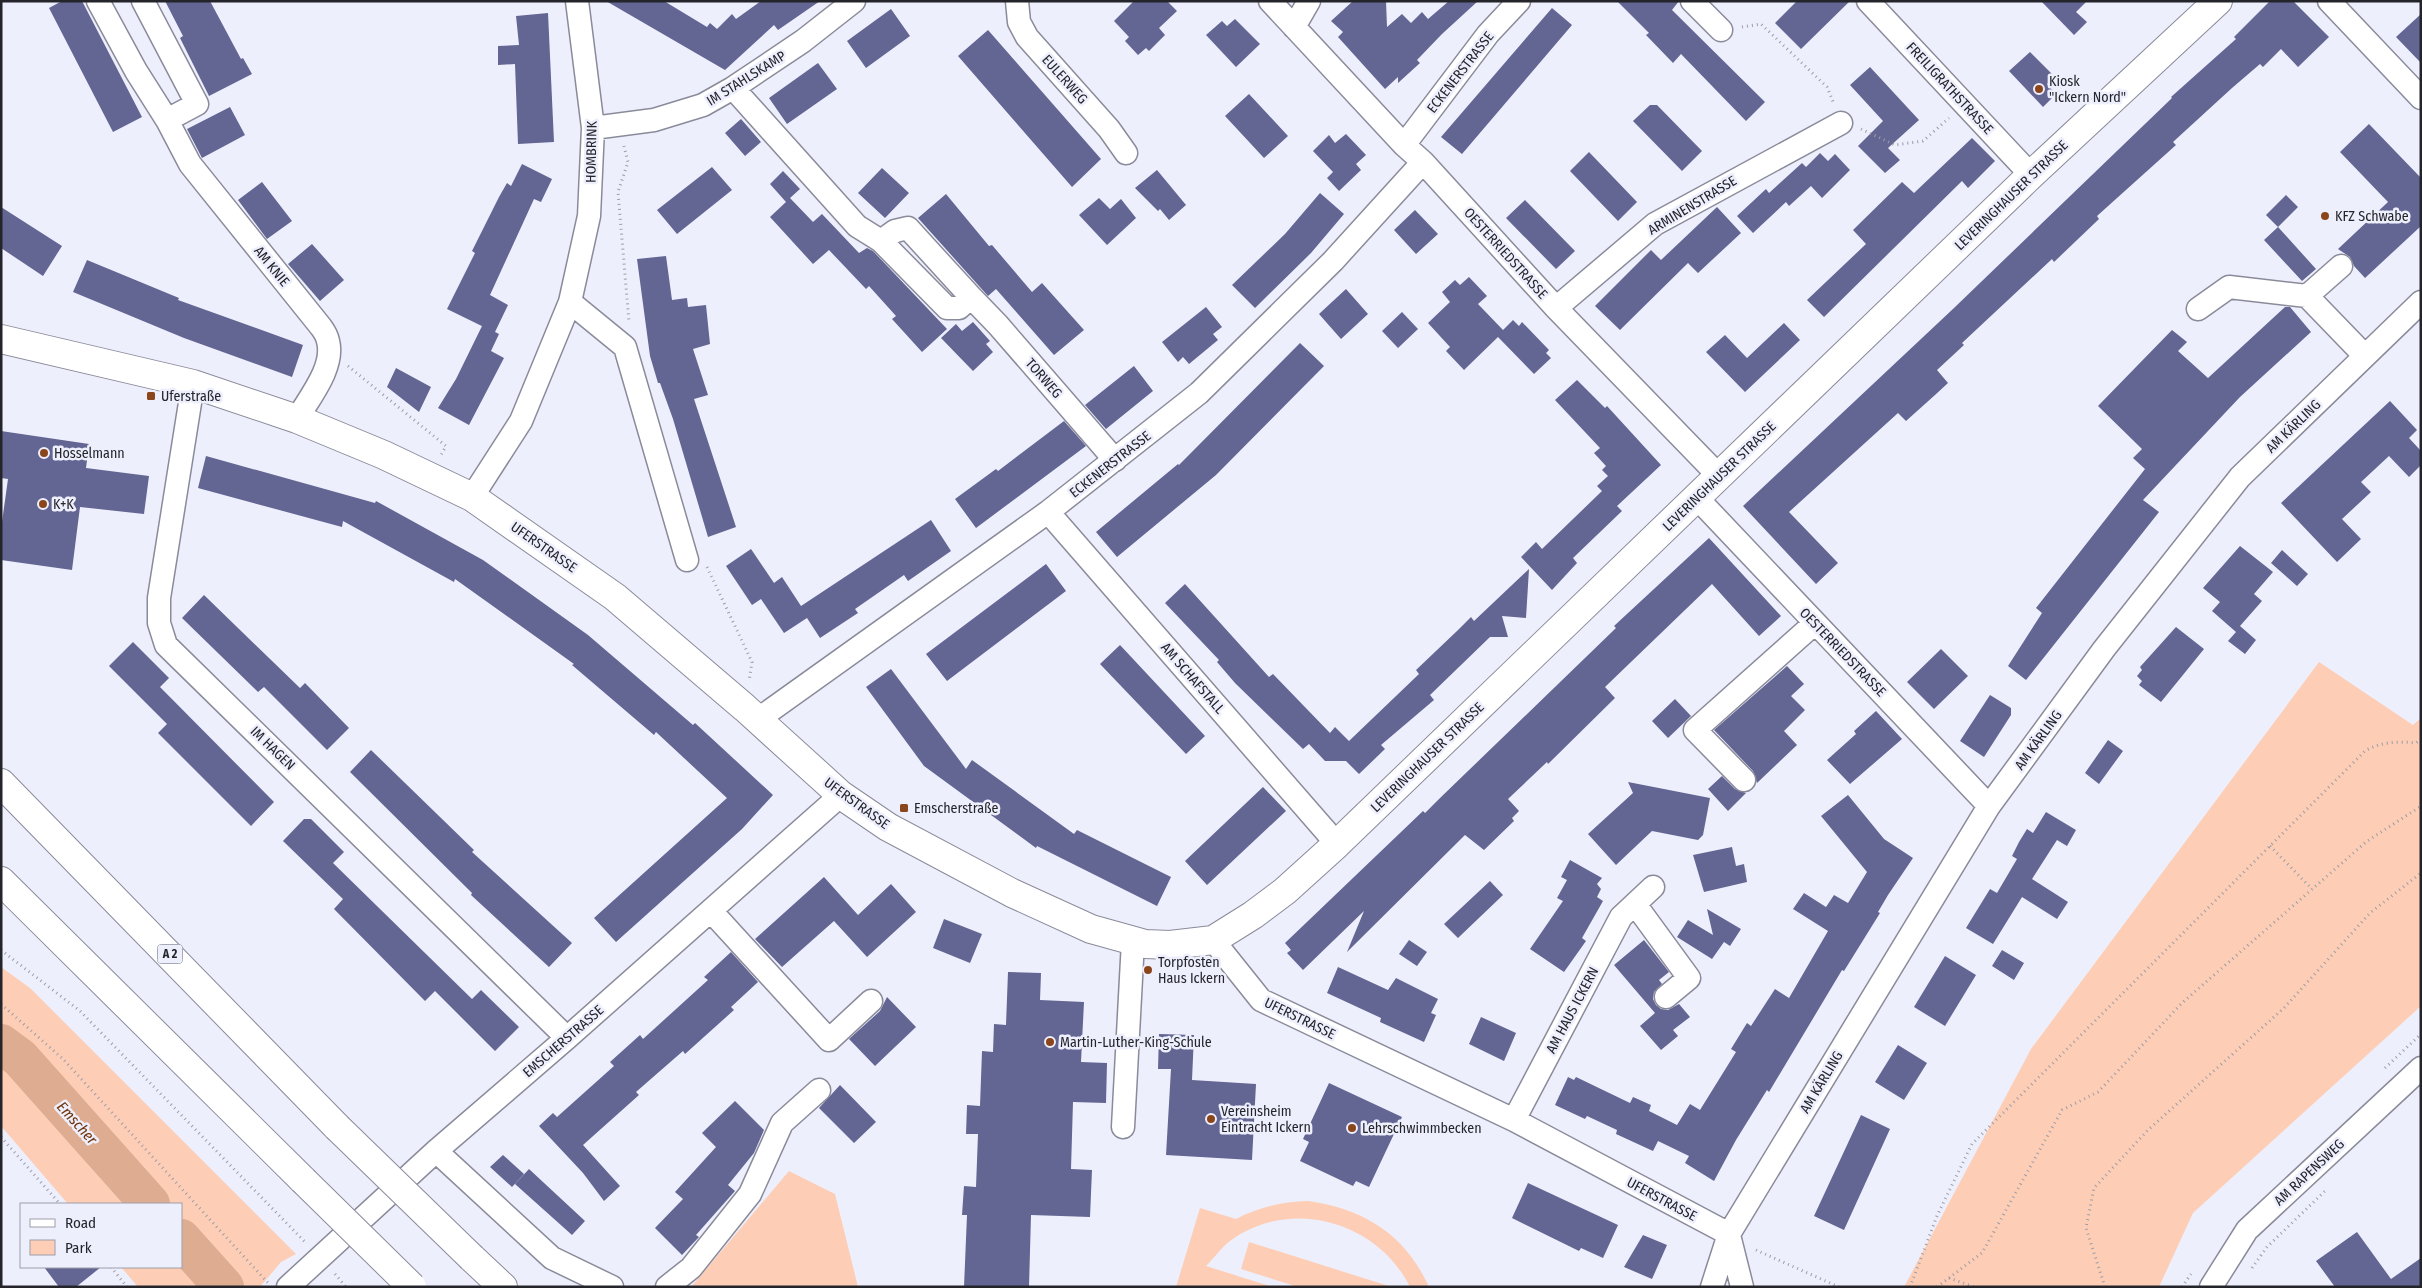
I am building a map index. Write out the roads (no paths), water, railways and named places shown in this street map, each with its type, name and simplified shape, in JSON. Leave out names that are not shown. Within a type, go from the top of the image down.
[{"type":"main road","name":"LEVERINGHAUSER STRASSE","points":[[1212,940],[1261,909],[1337,844],[2031,175],[2218,1]]},
{"type":"main road","name":"UFERSTRASSE","points":[[1,339],[193,384],[297,419],[384,455],[472,497],[615,597],[751,714],[841,795],[888,827],[1012,893],[1091,929],[1145,944],[1170,945],[1212,940]]},
{"type":"main road","name":"A 2","points":[[1,783],[337,1127],[503,1287]]},
{"type":"main road","points":[[1,881],[412,1287]]},
{"type":"street","name":"AM KNIE","points":[[98,1],[136,72],[167,120],[190,164],[321,327],[328,340],[329,354],[325,369],[297,419]]},
{"type":"street","points":[[142,1],[197,104],[167,120]]},
{"type":"street","name":"HOMBRINK","points":[[472,497],[521,421],[570,302],[589,216],[593,128],[577,1]]},
{"type":"street","name":"IM STAHLSKAMP","points":[[593,128],[654,120],[695,108],[734,88],[803,41],[854,1]]},
{"type":"street","name":"EULERWEG","points":[[1017,1],[1019,22],[1027,37],[1109,129],[1126,153]]},
{"type":"street","name":"OESTERRIEDSTRASSE","points":[[1270,1],[1404,145],[1423,162],[1556,308],[1720,476]]},
{"type":"street","points":[[1294,27],[1309,1]]},
{"type":"street","name":"ECKENERSTRASSE","points":[[1404,145],[1488,34],[1519,1]]},
{"type":"street","points":[[1692,1],[1721,30]]},
{"type":"street","name":"FREILIGRATHSTRASSE","points":[[1868,1],[2031,175]]},
{"type":"street","points":[[2329,1],[2421,98]]},
{"type":"street","name":"TORWEG","points":[[734,88],[857,226],[881,241],[947,308],[958,308],[971,297],[998,325],[1115,460]]},
{"type":"street","name":"ARMINENSTRASSE","points":[[1556,308],[1655,224],[1841,123]]},
{"type":"street","name":"ECKENERSTRASSE","points":[[751,714],[1048,512],[1206,386],[1333,261],[1423,162]]},
{"type":"street","points":[[2307,296],[2340,266]]},
{"type":"street","points":[[2198,309],[2229,286],[2307,296],[2365,356]]},
{"type":"street","points":[[570,302],[625,347],[687,560]]},
{"type":"street","name":"AM KÄRLING","points":[[1712,1287],[1729,1234],[1989,806],[2104,649],[2240,477],[2421,302]]},
{"type":"street","name":"IM HAGEN","points":[[193,384],[159,598],[159,623],[166,645],[567,1038]]},
{"type":"street","name":"OESTERRIEDSTRASSE","points":[[1697,498],[1989,806]]},
{"type":"street","name":"AM SCHAFSTALL","points":[[1048,512],[1337,844]]},
{"type":"street","points":[[1744,780],[1695,730],[1816,623]]},
{"type":"street","name":"EMSCHERSTRASSE","points":[[284,1286],[320,1258],[436,1150],[567,1038],[841,795]]},
{"type":"street","name":"AM HAUS ICKERN","points":[[1514,1120],[1621,917],[1653,887]]},
{"type":"street","points":[[1635,904],[1690,978],[1666,997]]},
{"type":"street","points":[[711,911],[829,1040],[871,1000]]},
{"type":"street","name":"UFERSTRASSE","points":[[1212,940],[1261,1000],[1514,1120],[1729,1234]]},
{"type":"street","points":[[1123,1127],[1134,941]]},
{"type":"street","name":"AM RAPENSWEG","points":[[2211,1287],[2247,1230],[2421,1068]]},
{"type":"street","points":[[667,1287],[691,1268],[750,1194],[782,1123],[819,1090]]},
{"type":"street","points":[[436,1150],[552,1258],[612,1287]]},
{"type":"street","points":[[1729,1234],[1742,1287]]},
{"type":"waterway","name":"Emscher","points":[[1,1044],[20,1058],[149,1203]]},
{"type":"waterway","name":"Emscher","points":[[182,1240],[224,1287]]},
{"type":"place","name":"Kiosk \"Ickern Nord\"","points":[[2039,89]]},
{"type":"place","name":"KFZ Schwabe","points":[[2325,216]]},
{"type":"place","name":"Uferstraße","points":[[151,396]]},
{"type":"place","name":"Hosselmann","points":[[44,453]]},
{"type":"place","name":"K+K","points":[[43,504]]},
{"type":"place","name":"Emscherstraße","points":[[904,808]]},
{"type":"place","name":"Torpfosten Haus Ickern","points":[[1148,970]]},
{"type":"place","name":"Martin-Luther-King-Schule","points":[[1050,1042]]},
{"type":"place","name":"Vereinsheim Eintracht Ickern","points":[[1211,1119]]},
{"type":"place","name":"Lehrschwimmbecken","points":[[1352,1128]]}]
